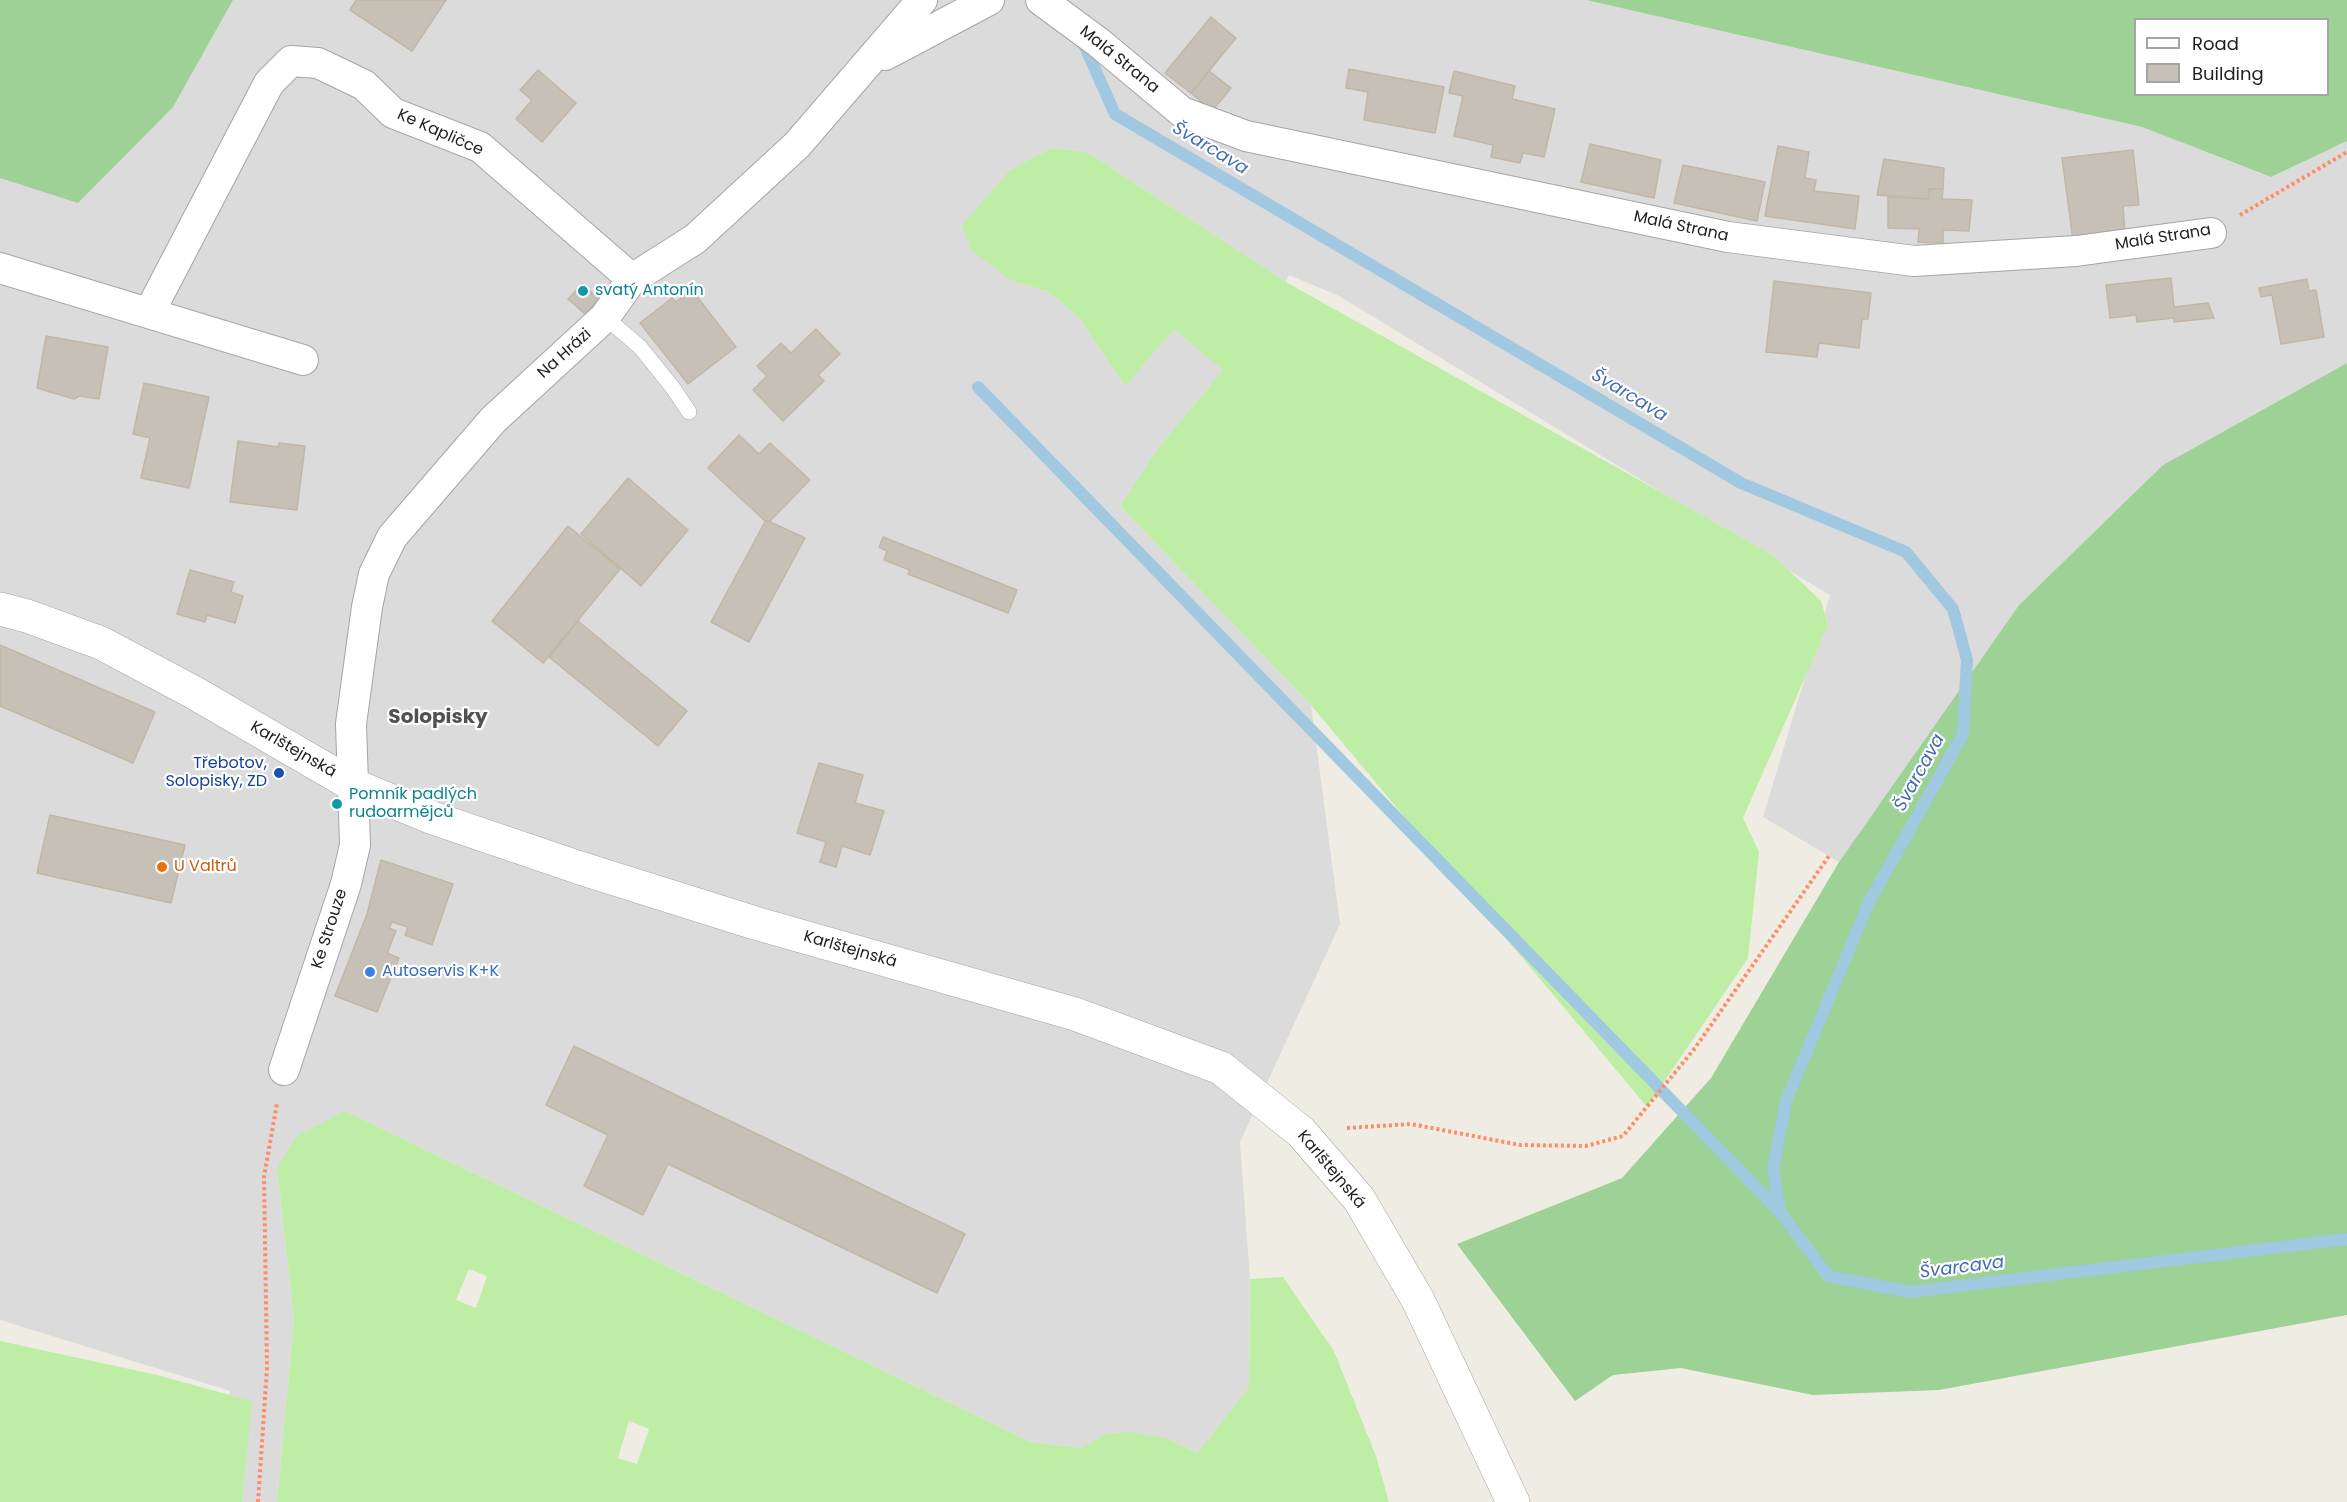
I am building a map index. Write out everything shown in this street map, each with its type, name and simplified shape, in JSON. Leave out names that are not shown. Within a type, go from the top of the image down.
[{"type":"street","name":"Na Hrázi","points":[[353,785],[351,724],[367,607],[374,574],[392,537],[493,420],[605,317],[632,279],[695,239],[797,145],[922,0]]},
{"type":"street","points":[[863,66],[989,0]]},
{"type":"street","name":"Malá Strana","points":[[1041,0],[1098,42],[1182,112],[1246,136],[1728,237],[1914,261],[2076,251],[2211,232]]},
{"type":"street","name":"Ke Kapličce","points":[[148,313],[269,83],[291,61],[318,63],[364,85],[393,113],[480,147],[632,279]]},
{"type":"street","points":[[0,268],[303,360]]},
{"type":"street","name":"Karlštejnská","points":[[0,609],[27,615],[100,643],[193,692],[353,785],[433,818],[580,868],[756,923],[1075,1014],[1221,1068],[1301,1132],[1359,1199],[1418,1300],[1512,1502]]},
{"type":"street","name":"Ke Strouze","points":[[284,1070],[346,884],[355,845],[353,785]]},
{"type":"lane","points":[[605,317],[640,347],[689,412]]},
{"type":"path","name":"Malá Strana","points":[[2211,232],[2347,152]]},
{"type":"path","points":[[1301,1132],[1411,1124],[1520,1144],[1586,1146],[1623,1136],[1695,1048],[1829,856]]},
{"type":"path","points":[[258,1502],[267,1368],[264,1177],[284,1070]]},
{"type":"shaded area","points":[[0,0],[1586,0],[2142,127],[2271,177],[2347,141],[2347,363],[2163,465],[2019,605],[1839,862],[1763,817],[1806,674],[1828,625],[1825,613],[1830,595],[1788,570],[1773,555],[1671,498],[1339,296],[1289,275],[1286,282],[1087,152],[1051,148],[1010,170],[1012,281],[1047,291],[1077,315],[1125,386],[1174,328],[1223,370],[1159,447],[1120,506],[1311,705],[1340,924],[1240,1142],[1250,1279],[1249,1387],[1197,1453],[1166,1438],[1105,1434],[1083,1448],[1031,1442],[345,1111],[277,1168],[294,1319],[277,1502],[242,1502],[251,1401],[230,1395],[230,1391],[0,1320]]},
{"type":"green space","points":[[0,0],[233,0],[173,107],[78,203],[0,178]]},
{"type":"green space","points":[[1586,0],[2347,0],[2347,141],[2271,177],[2142,127]]},
{"type":"green space","points":[[1051,148],[1087,152],[1286,282],[1773,555],[1821,601],[1828,625],[1743,818],[1759,852],[1748,958],[1647,1107],[1311,705],[1120,506],[1159,447],[1223,370],[1174,329],[1125,386],[1077,315],[1047,291],[1012,281],[971,250],[962,225],[1010,170]]},
{"type":"green space","points":[[2347,363],[2347,1315],[1939,1390],[1813,1395],[1681,1368],[1613,1375],[1575,1401],[1457,1244],[1622,1178],[1711,1078],[1839,862],[2019,605],[2163,465]]},
{"type":"green space","points":[[345,1111],[1031,1442],[1082,1448],[1105,1434],[1128,1432],[1166,1438],[1197,1453],[1249,1387],[1250,1279],[1283,1277],[1334,1351],[1376,1456],[1389,1502],[277,1502],[294,1319],[277,1168],[297,1136]],"holes":[[[469,1269],[487,1276],[476,1308],[456,1300]],[[629,1421],[649,1429],[637,1464],[618,1458]]]},
{"type":"green space","points":[[0,1341],[157,1375],[252,1401],[242,1502],[0,1502]]},
{"type":"building","points":[[356,0],[446,0],[412,51],[350,10]]},
{"type":"building","points":[[1211,17],[1236,38],[1191,93],[1165,73]]},
{"type":"building","points":[[1349,69],[1444,87],[1435,133],[1364,120],[1368,92],[1346,88]]},
{"type":"building","points":[[538,70],[576,103],[542,142],[516,119],[532,100],[520,90]]},
{"type":"building","points":[[1209,71],[1231,88],[1212,111],[1191,93]]},
{"type":"building","points":[[1454,71],[1515,86],[1512,99],[1555,109],[1544,157],[1523,153],[1520,163],[1491,157],[1493,145],[1454,136],[1463,96],[1449,93]]},
{"type":"building","points":[[1590,144],[1661,160],[1654,198],[1581,182]]},
{"type":"building","points":[[1778,146],[1809,152],[1805,178],[1816,180],[1814,191],[1859,196],[1855,229],[1765,216]]},
{"type":"building","points":[[2133,150],[2139,205],[2123,206],[2125,233],[2073,240],[2062,158]]},
{"type":"building","points":[[1884,159],[1944,168],[1943,189],[1929,189],[1929,199],[1877,195]]},
{"type":"building","points":[[1683,165],[1765,182],[1757,221],[1674,203]]},
{"type":"building","points":[[1929,189],[1943,189],[1942,199],[1972,200],[1969,231],[1943,230],[1943,243],[1918,242],[1919,229],[1888,228],[1888,197],[1929,199]]},
{"type":"building","points":[[2171,278],[2174,307],[2208,303],[2214,318],[2174,322],[2174,318],[2137,322],[2136,315],[2110,318],[2106,285]]},
{"type":"building","points":[[2307,279],[2309,291],[2316,290],[2324,337],[2281,344],[2272,295],[2261,297],[2259,288]]},
{"type":"building","points":[[1774,281],[1871,293],[1868,319],[1862,319],[1859,348],[1819,343],[1817,357],[1766,352]]},
{"type":"building","name":"svatý Antonín","points":[[582,284],[599,299],[585,314],[568,299]]},
{"type":"building","points":[[691,289],[736,347],[688,384],[640,323],[672,298],[676,302]]},
{"type":"building","points":[[816,329],[840,354],[818,375],[824,381],[783,421],[753,390],[767,376],[757,366],[781,343],[791,353]]},
{"type":"building","points":[[46,336],[108,347],[99,399],[79,396],[74,399],[37,388]]},
{"type":"building","points":[[144,383],[209,397],[189,488],[141,478],[150,438],[133,434]]},
{"type":"building","points":[[739,435],[759,454],[770,443],[810,480],[770,521],[765,521],[708,468]]},
{"type":"building","points":[[238,441],[278,447],[279,443],[305,446],[297,510],[230,502]]},
{"type":"building","points":[[628,478],[688,530],[641,586],[581,534]]},
{"type":"building","points":[[766,520],[805,538],[749,642],[711,622]]},
{"type":"building","points":[[568,526],[620,569],[543,663],[492,621]]},
{"type":"building","points":[[883,537],[1017,590],[1008,613],[908,574],[910,570],[884,560],[887,551],[879,547]]},
{"type":"building","points":[[190,570],[234,582],[231,592],[243,596],[235,623],[207,615],[205,622],[177,614]]},
{"type":"building","points":[[578,621],[687,711],[658,746],[549,657]]},
{"type":"building","points":[[0,645],[155,712],[133,763],[0,706]]},
{"type":"building","points":[[819,763],[863,775],[855,803],[884,811],[870,855],[842,846],[836,867],[820,862],[826,842],[797,833]]},
{"type":"building","points":[[50,815],[185,845],[171,903],[37,873]]},
{"type":"building","points":[[381,860],[453,884],[432,945],[405,935],[408,927],[392,922],[389,928],[396,931],[387,953],[399,958],[377,1012],[335,996],[367,914]]},
{"type":"building","points":[[574,1046],[965,1234],[937,1293],[668,1164],[643,1215],[584,1186],[608,1135],[546,1105]]},
{"type":"waterway","name":"Švarcava","points":[[1081,38],[1115,114],[1741,483],[1906,552],[1953,609],[1967,660],[1963,734],[1869,902],[1786,1101],[1773,1169],[1780,1212],[1828,1276],[1910,1292],[2347,1239]]},
{"type":"waterway","points":[[978,387],[1780,1212]]},
{"type":"place","name":"svatý Antonín","points":[[583,291]]},
{"type":"place","name":"Třebotov, Solopisky, ZD","points":[[279,773]]},
{"type":"place","name":"Pomník padlých rudoarmějců","points":[[337,804]]},
{"type":"place","name":"U Valtrů","points":[[162,867]]},
{"type":"place","name":"Autoservis K+K","points":[[370,972]]},
{"type":"district","name":"Solopisky","points":[[438,718]]}]
